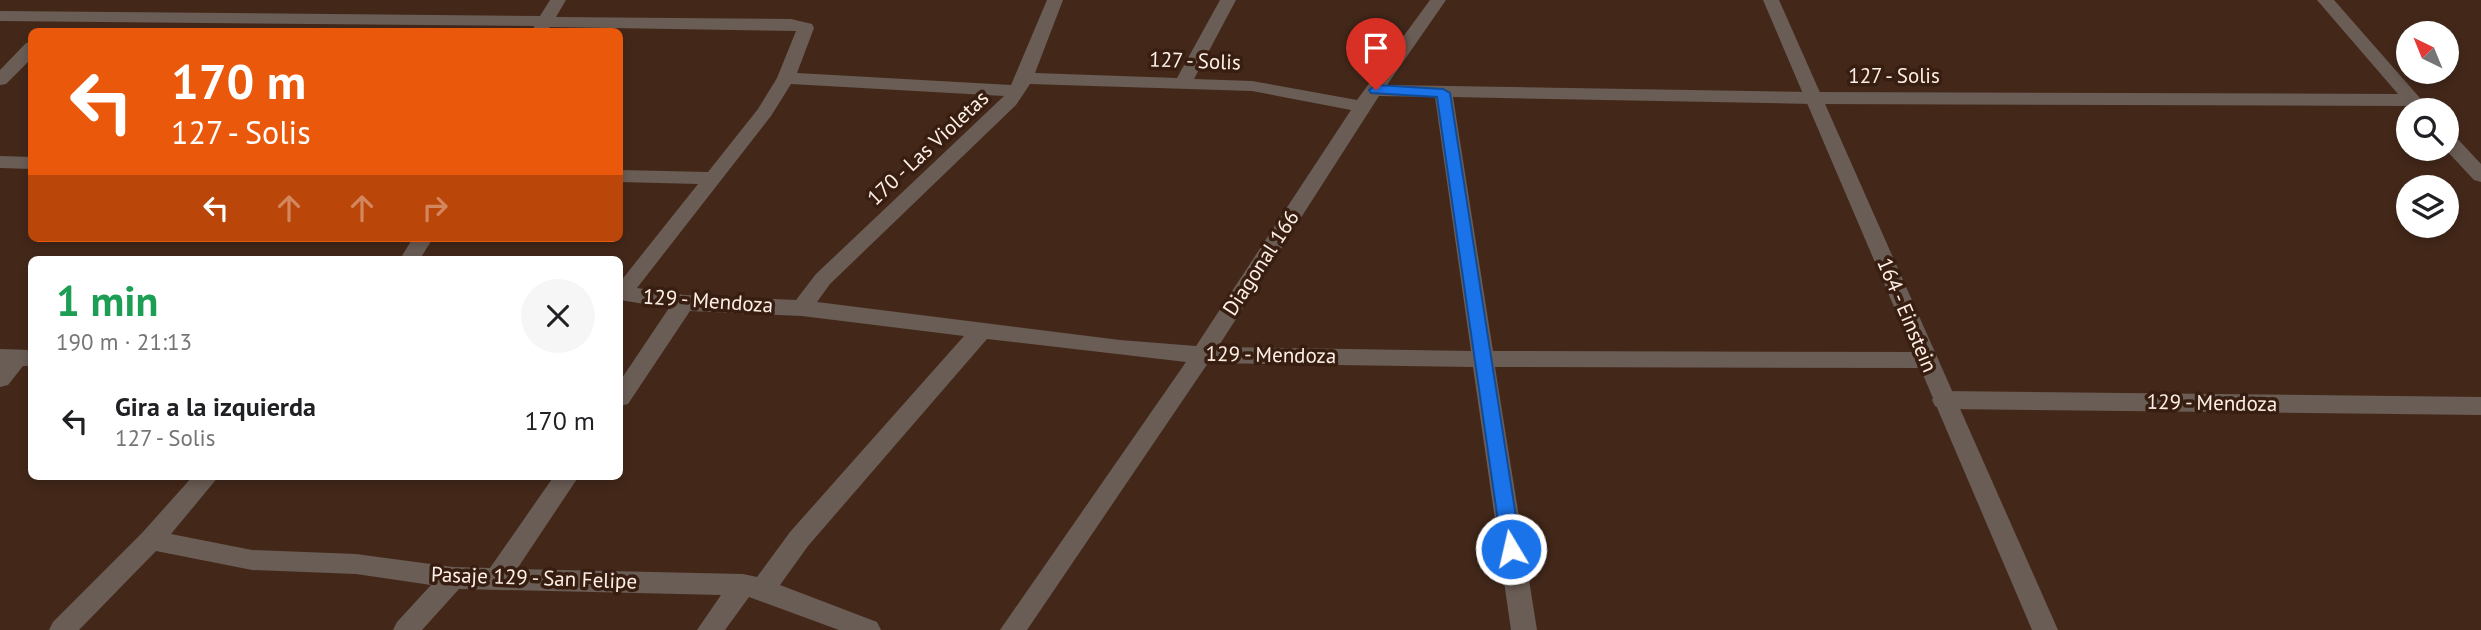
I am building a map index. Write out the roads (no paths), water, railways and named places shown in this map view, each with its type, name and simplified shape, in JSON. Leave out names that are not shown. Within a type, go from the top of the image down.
[{"type":"street","points":[[50,28],[77,0]]},
{"type":"street","points":[[542,26],[558,0]]},
{"type":"street","name":"170 - Las Violetas","points":[[802,308],[823,279],[1021,85],[1055,0]]},
{"type":"street","points":[[1183,83],[1227,0]]},
{"type":"street","name":"Diagonal 166","points":[[1013,630],[1202,355],[1362,107],[1438,0]]},
{"type":"street","name":"164 - Einstein","points":[[1771,0],[2045,630]]},
{"type":"street","points":[[2325,0],[2412,98]]},
{"type":"street","points":[[0,16],[542,26],[791,24],[806,28],[786,78],[765,112],[623,290]]},
{"type":"street","points":[[0,80],[28,51]]},
{"type":"street","name":"127 - Solis","points":[[786,78],[1021,85],[1183,83],[1252,86],[1362,107]]},
{"type":"street","name":"127 - Solis","points":[[1376,90],[2396,105]]},
{"type":"street","points":[[1443,93],[1524,630]]},
{"type":"street","points":[[2459,152],[2481,176]]},
{"type":"street","points":[[0,162],[28,163]]},
{"type":"street","points":[[623,177],[710,178]]},
{"type":"street","name":"129 - Mendoza","points":[[623,293],[684,303],[802,308],[1120,348],[1202,355],[1927,360]]},
{"type":"street","points":[[623,394],[684,303]]},
{"type":"street","points":[[710,630],[799,539],[983,329]]},
{"type":"street","points":[[0,379],[16,357]]},
{"type":"street","name":"129 - Mendoza","points":[[1943,400],[2481,407]]},
{"type":"street","points":[[62,630],[152,540],[204,480]]},
{"type":"street","points":[[498,577],[564,480]]},
{"type":"street","name":"Pasaje 129 - San Felipe","points":[[152,540],[252,561],[356,564],[453,578],[498,577],[753,587],[868,630]]},
{"type":"street","points":[[406,630],[453,578]]}]
